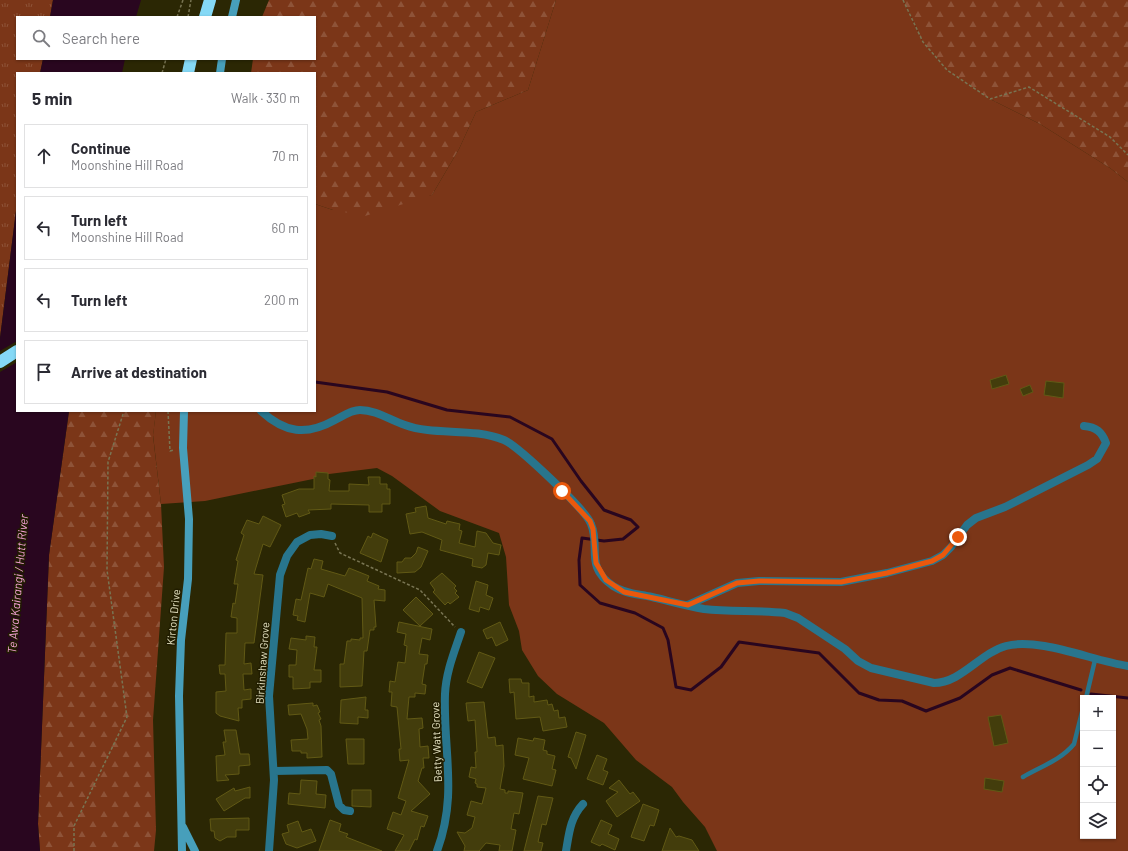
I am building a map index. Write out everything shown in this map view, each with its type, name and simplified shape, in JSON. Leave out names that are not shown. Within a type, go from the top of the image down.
[{"type":"highway","points":[[197,16],[201,0]]},
{"type":"highway","points":[[205,16],[210,0]]},
{"type":"highway","points":[[188,72],[191,60]]},
{"type":"highway","points":[[0,362],[16,352]]},
{"type":"street","points":[[232,16],[236,0]]},
{"type":"street","points":[[220,72],[222,60]]},
{"type":"street","points":[[262,412],[277,424],[299,431],[320,427],[344,414],[358,410],[372,412],[413,427],[469,432],[504,440],[532,462],[584,513],[590,521],[594,532],[594,558],[597,568],[602,576],[614,586],[631,594],[703,608],[785,613],[798,618],[845,649],[858,661],[871,668],[934,683],[948,681],[995,650],[1012,645],[1028,644],[1095,660],[1128,666]]},
{"type":"street","name":"Kirton Drive","points":[[182,851],[179,696],[181,640],[188,579],[190,519],[183,448],[184,412]]},
{"type":"street","points":[[688,605],[737,583],[759,581],[841,582],[887,573],[932,561],[947,551],[967,525],[976,518],[1005,507],[1074,473],[1096,459],[1106,443],[1104,437],[1092,427],[1084,426]]},
{"type":"street","name":"Birkinshaw Grove","points":[[270,851],[274,771],[269,696],[280,575],[287,556],[296,542],[310,535],[321,534],[332,536]]},
{"type":"street","name":"Betty Watt Grove","points":[[436,851],[443,834],[449,800],[445,694],[448,670],[460,632]]},
{"type":"street","points":[[274,771],[327,770],[331,774],[339,805],[344,810],[350,811]]},
{"type":"street","points":[[566,851],[571,823],[576,812],[583,804]]},
{"type":"street","name":"Kirton Drive","points":[[182,825],[195,851]]},
{"type":"lane","points":[[1087,695],[1095,660]]},
{"type":"lane","points":[[1023,777],[1055,760],[1074,744],[1080,720]]},
{"type":"path","points":[[177,16],[183,0]]},
{"type":"path","points":[[188,16],[191,0]]},
{"type":"path","points":[[904,0],[923,42],[947,70],[990,99],[1029,87],[1110,137],[1128,155]]},
{"type":"path","points":[[162,72],[166,60]]},
{"type":"path","points":[[74,851],[74,826],[127,717],[107,570],[108,462],[124,412]]},
{"type":"path","points":[[168,412],[170,451],[183,448]]},
{"type":"path","points":[[332,536],[340,553],[420,590],[460,632]]},
{"type":"green space","points":[[0,0],[53,0],[50,16],[16,16],[16,60],[43,60],[40,72],[16,72],[16,211],[0,338]]},
{"type":"green space","points":[[269,0],[556,0],[528,90],[476,112],[459,149],[432,195],[365,216],[333,210],[316,204],[316,72],[251,72],[253,60],[316,60],[316,16],[262,16]]},
{"type":"green space","points":[[556,0],[903,0],[923,42],[990,99],[1040,124],[1110,168],[1128,182],[1128,851],[717,851],[705,827],[672,787],[636,760],[604,723],[557,694],[538,676],[522,650],[519,631],[509,605],[506,557],[499,533],[440,511],[392,476],[377,468],[329,474],[313,479],[205,501],[161,504],[153,435],[156,412],[316,412],[316,204],[333,210],[432,195],[459,149],[476,112],[528,90]]},
{"type":"green space","points":[[903,0],[1128,0],[1128,182],[1110,168],[1040,124],[990,99],[947,70],[923,42]]},
{"type":"green space","points":[[69,412],[156,412],[153,436],[161,504],[164,567],[153,720],[156,830],[154,851],[40,851],[38,824],[49,555]]},
{"type":"water","points":[[53,0],[141,0],[136,16],[50,16]]},
{"type":"water","points":[[43,60],[125,60],[122,72],[40,72]]},
{"type":"water","name":"Te Awa Kairangi / Hutt River","points":[[16,211],[16,412],[69,412],[49,555],[38,824],[40,851],[0,851],[0,338]]},
{"type":"pier","points":[[16,342],[16,363],[0,372],[0,351]]},
{"type":"building","points":[[1006,375],[1009,384],[992,389],[990,380]]},
{"type":"building","points":[[1046,381],[1064,383],[1063,398],[1044,395]]},
{"type":"building","points":[[1030,385],[1033,392],[1023,396],[1020,389]]},
{"type":"building","points":[[316,472],[328,473],[328,479],[330,480],[329,491],[349,491],[349,484],[369,485],[368,477],[380,477],[380,484],[387,484],[387,489],[390,489],[390,504],[382,504],[382,512],[369,512],[369,505],[331,504],[331,509],[308,510],[310,513],[299,517],[297,513],[286,517],[282,505],[285,504],[282,495],[299,489],[314,489],[314,476],[316,477]]},
{"type":"building","points":[[426,506],[428,518],[446,524],[447,521],[460,524],[459,530],[462,531],[459,543],[475,547],[477,531],[486,533],[493,543],[501,545],[499,555],[488,553],[486,565],[482,568],[472,566],[473,559],[440,550],[442,540],[422,532],[410,534],[406,514],[416,512],[415,508]]},
{"type":"building","points":[[263,516],[281,525],[270,547],[263,544],[254,574],[263,575],[254,643],[245,643],[244,664],[251,663],[252,674],[243,674],[244,690],[251,689],[251,699],[242,700],[242,708],[238,708],[239,721],[220,716],[216,713],[216,692],[226,691],[225,674],[220,674],[219,665],[225,665],[226,633],[237,633],[237,618],[231,617],[233,603],[235,604],[238,584],[234,584],[238,561],[236,560],[244,535],[241,533],[247,520],[259,524]]},
{"type":"building","points":[[373,533],[388,540],[381,562],[360,553],[368,536],[371,538]]},
{"type":"building","points":[[418,547],[428,551],[421,567],[415,572],[397,573],[397,562],[402,562],[405,558],[411,558],[416,553]]},
{"type":"building","points":[[314,559],[323,561],[321,569],[345,576],[349,568],[369,576],[367,581],[379,586],[378,589],[385,590],[385,601],[374,600],[376,627],[374,627],[374,630],[370,630],[367,651],[364,651],[362,686],[340,687],[340,664],[344,664],[347,641],[351,641],[351,639],[360,640],[360,638],[363,638],[362,598],[328,584],[324,597],[310,593],[305,622],[297,620],[298,616],[293,615],[296,599],[301,600],[308,568],[311,569]]},
{"type":"building","points":[[442,573],[456,586],[454,588],[457,591],[455,593],[459,597],[450,604],[448,602],[445,605],[433,592],[435,590],[430,583]]},
{"type":"building","points":[[476,581],[488,585],[486,595],[493,598],[489,610],[480,607],[479,612],[469,609]]},
{"type":"building","points":[[416,597],[433,614],[420,626],[403,610]]},
{"type":"building","points":[[399,622],[432,629],[430,640],[422,638],[419,654],[428,655],[422,684],[426,685],[425,694],[415,693],[415,697],[409,697],[407,719],[422,718],[423,728],[419,729],[420,747],[428,746],[429,758],[423,758],[424,768],[422,768],[418,781],[430,794],[411,811],[428,816],[424,827],[421,826],[417,840],[415,839],[409,851],[395,851],[404,835],[387,829],[393,812],[401,815],[406,801],[398,798],[409,760],[400,761],[399,749],[401,749],[397,707],[391,706],[392,692],[389,692],[390,681],[395,682],[398,662],[405,663],[407,646],[404,645],[406,634],[397,632]]},
{"type":"building","points":[[500,622],[508,640],[496,646],[492,637],[487,639],[483,630]]},
{"type":"building","points":[[306,636],[315,637],[314,647],[317,647],[314,670],[321,670],[321,682],[310,682],[310,688],[293,689],[293,677],[289,677],[289,665],[296,665],[297,650],[289,649],[291,638],[306,640]]},
{"type":"building","points":[[479,652],[495,658],[482,688],[467,682]]},
{"type":"building","points":[[509,679],[521,679],[522,683],[529,683],[529,697],[534,696],[534,702],[547,700],[548,705],[552,704],[554,711],[558,710],[559,718],[565,717],[567,727],[543,731],[540,717],[516,719],[514,692],[510,693]]},
{"type":"building","points":[[366,697],[365,710],[368,710],[368,718],[358,717],[358,724],[340,723],[341,700]]},
{"type":"building","points":[[484,702],[488,738],[495,737],[496,746],[503,745],[504,766],[500,789],[505,790],[505,793],[508,793],[508,791],[523,793],[519,814],[514,813],[511,829],[516,830],[512,851],[499,851],[500,845],[486,843],[479,851],[464,851],[465,846],[457,832],[465,833],[472,828],[475,817],[467,815],[471,801],[482,804],[486,788],[477,787],[477,784],[475,783],[476,779],[469,777],[471,767],[476,768],[475,752],[477,752],[475,720],[468,721],[466,703]]},
{"type":"building","points":[[313,703],[313,706],[317,705],[320,712],[318,713],[321,719],[319,720],[321,726],[322,757],[307,758],[307,753],[292,751],[291,740],[308,739],[307,729],[301,714],[289,715],[288,705]]},
{"type":"building","points":[[1001,715],[1008,743],[994,746],[988,717]]},
{"type":"building","points":[[224,730],[236,730],[240,754],[249,754],[250,765],[239,766],[239,774],[225,775],[229,780],[217,781],[216,756],[225,755],[223,742],[226,742]]},
{"type":"building","points":[[576,732],[586,735],[576,769],[571,758],[568,757]]},
{"type":"building","points":[[518,738],[533,741],[534,738],[545,740],[543,750],[547,751],[547,754],[555,756],[552,769],[556,770],[552,786],[523,779],[529,758],[515,755]]},
{"type":"building","points":[[346,739],[364,739],[364,764],[348,764]]},
{"type":"building","points":[[597,755],[607,759],[603,770],[608,772],[603,785],[587,779]]},
{"type":"building","points":[[985,778],[1004,781],[1002,792],[984,789]]},
{"type":"building","points":[[301,780],[317,781],[316,794],[326,795],[325,808],[288,804],[289,793],[300,794]]},
{"type":"building","points":[[619,780],[630,794],[633,792],[640,801],[617,817],[606,801],[618,792],[609,788]]},
{"type":"building","points":[[250,787],[250,798],[245,798],[224,811],[216,799],[234,788],[235,791]]},
{"type":"building","points":[[352,790],[371,790],[371,807],[352,806]]},
{"type":"building","points":[[538,796],[553,798],[546,825],[542,824],[538,842],[543,843],[541,851],[524,851]]},
{"type":"building","points":[[643,804],[659,810],[654,826],[650,825],[644,841],[631,837]]},
{"type":"building","points":[[249,818],[249,830],[236,830],[236,837],[227,837],[220,841],[215,838],[214,831],[211,831],[210,819]]},
{"type":"building","points":[[330,820],[341,824],[339,831],[348,834],[346,837],[382,851],[319,851]]},
{"type":"building","points":[[601,820],[612,825],[608,834],[619,839],[615,850],[602,844],[600,846],[591,842]]},
{"type":"building","points":[[298,821],[302,832],[311,829],[316,841],[297,848],[286,844],[282,834],[289,832],[287,825]]},
{"type":"building","points":[[670,828],[676,837],[679,836],[692,840],[699,851],[662,851]]},
{"type":"waterway","points":[[316,382],[387,392],[447,410],[510,417],[552,439],[581,481],[604,510],[631,520],[638,527],[623,539],[604,541],[582,538],[579,560],[580,585],[600,603],[635,613],[663,628],[668,640],[676,687],[691,690],[721,667],[739,642],[819,653],[859,693],[879,700],[902,701],[926,711],[960,698],[992,675],[1010,668],[1081,690]]},
{"type":"waterway","points":[[1091,694],[1128,698]]},
{"type":"route","points":[[562,491],[590,521],[594,532],[594,558],[599,572],[606,580],[624,592],[688,605],[714,592],[737,583],[759,581],[841,582],[887,573],[932,561],[943,555],[958,537]]}]
